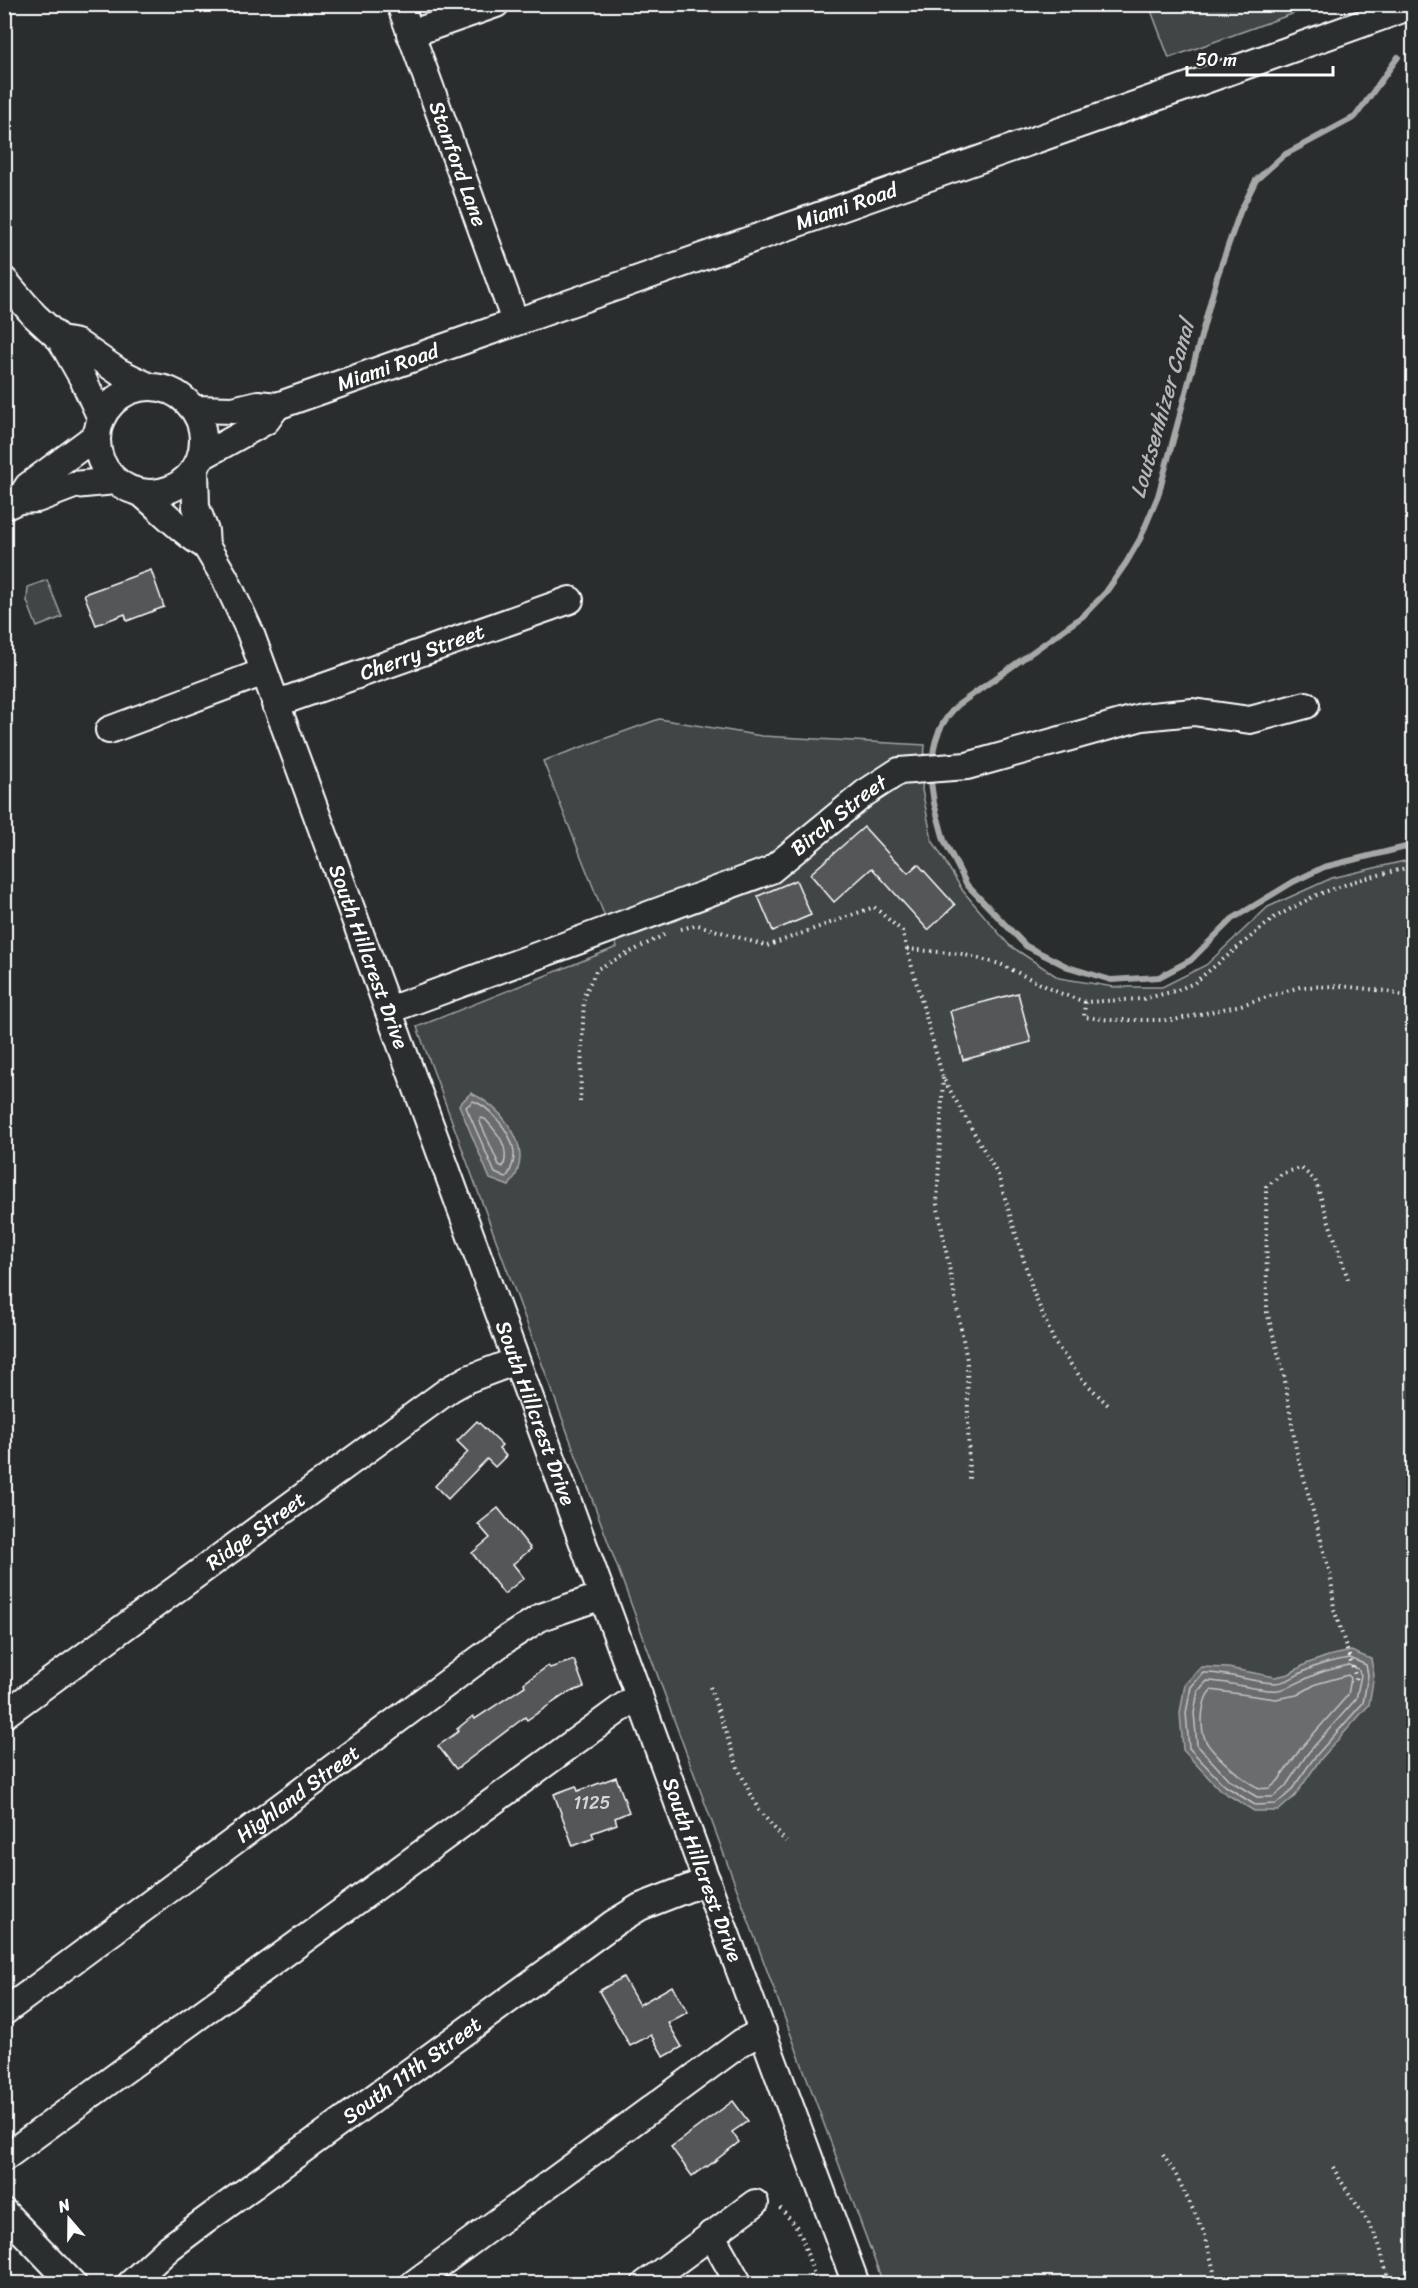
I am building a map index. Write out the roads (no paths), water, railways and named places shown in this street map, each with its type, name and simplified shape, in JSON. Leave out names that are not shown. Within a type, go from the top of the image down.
[{"type":"street","name":"Stanford Lane","points":[[400,4],[514,321]]},
{"type":"street","points":[[410,34],[495,4]]},
{"type":"street","name":"Miami Road","points":[[194,410],[233,410],[258,404],[277,406],[1413,5]]},
{"type":"street","points":[[4,280],[34,315],[61,340],[83,379],[99,426],[98,452],[104,468],[115,481],[127,489],[141,493],[156,493],[171,489],[184,481],[198,464],[204,441],[201,424],[194,410],[182,397],[167,389],[150,387],[126,392],[112,403],[99,426],[28,486],[12,504]]},
{"type":"street","points":[[61,340],[77,343],[119,372],[150,387]]},
{"type":"street","name":"Miami Road","points":[[198,464],[266,421],[277,406]]},
{"type":"street","name":"South Hillcrest Drive","points":[[198,464],[196,507],[205,531],[206,546],[237,602],[264,672],[856,2283]]},
{"type":"street","points":[[12,504],[37,499],[74,485],[115,481]]},
{"type":"street","name":"South Hillcrest Drive","points":[[141,493],[192,539],[206,546]]},
{"type":"street","name":"Cherry Street","points":[[275,704],[570,600]]},
{"type":"street","points":[[109,730],[264,672]]},
{"type":"street","name":"Birch Street","points":[[389,1010],[771,870],[864,793],[898,771],[967,766],[1142,717],[1193,712],[1250,720],[1306,705]]},
{"type":"street","name":"Ridge Street","points":[[4,1716],[450,1389],[468,1379],[516,1361]]},
{"type":"street","name":"Highland Street","points":[[4,2012],[505,1640],[541,1617],[602,1596]]},
{"type":"street","points":[[4,2158],[639,1695]]},
{"type":"street","name":"South 11th Street","points":[[130,2283],[169,2248],[202,2223],[614,1923],[650,1902],[707,1881]]},
{"type":"street","points":[[413,2283],[742,2042],[763,2031]]},
{"type":"street","points":[[645,2283],[754,2203]]},
{"type":"street","points":[[4,2212],[73,2283]]},
{"type":"street","points":[[711,2234],[739,2283]]},
{"type":"water","points":[[471,1093],[481,1098],[500,1114],[514,1134],[519,1146],[520,1157],[516,1176],[509,1186],[490,1179],[459,1105]]},
{"type":"water","points":[[1351,1651],[1371,1659],[1374,1675],[1369,1705],[1319,1761],[1295,1796],[1278,1811],[1254,1811],[1220,1790],[1183,1750],[1180,1713],[1185,1684],[1201,1667],[1228,1668],[1275,1677],[1289,1674],[1306,1664],[1328,1656]]},
{"type":"waterway","name":"Loutsenhizer Canal","points":[[933,755],[941,728],[958,705],[1083,616],[1106,592],[1126,563],[1140,539],[1158,496],[1217,277],[1240,212],[1256,180],[1284,155],[1355,117],[1398,57]]},
{"type":"waterway","name":"Loutsenhizer Canal","points":[[931,782],[944,840],[967,885],[1026,946],[1068,967],[1111,980],[1159,977],[1191,960],[1232,919],[1293,882],[1324,867],[1414,845]]}]
